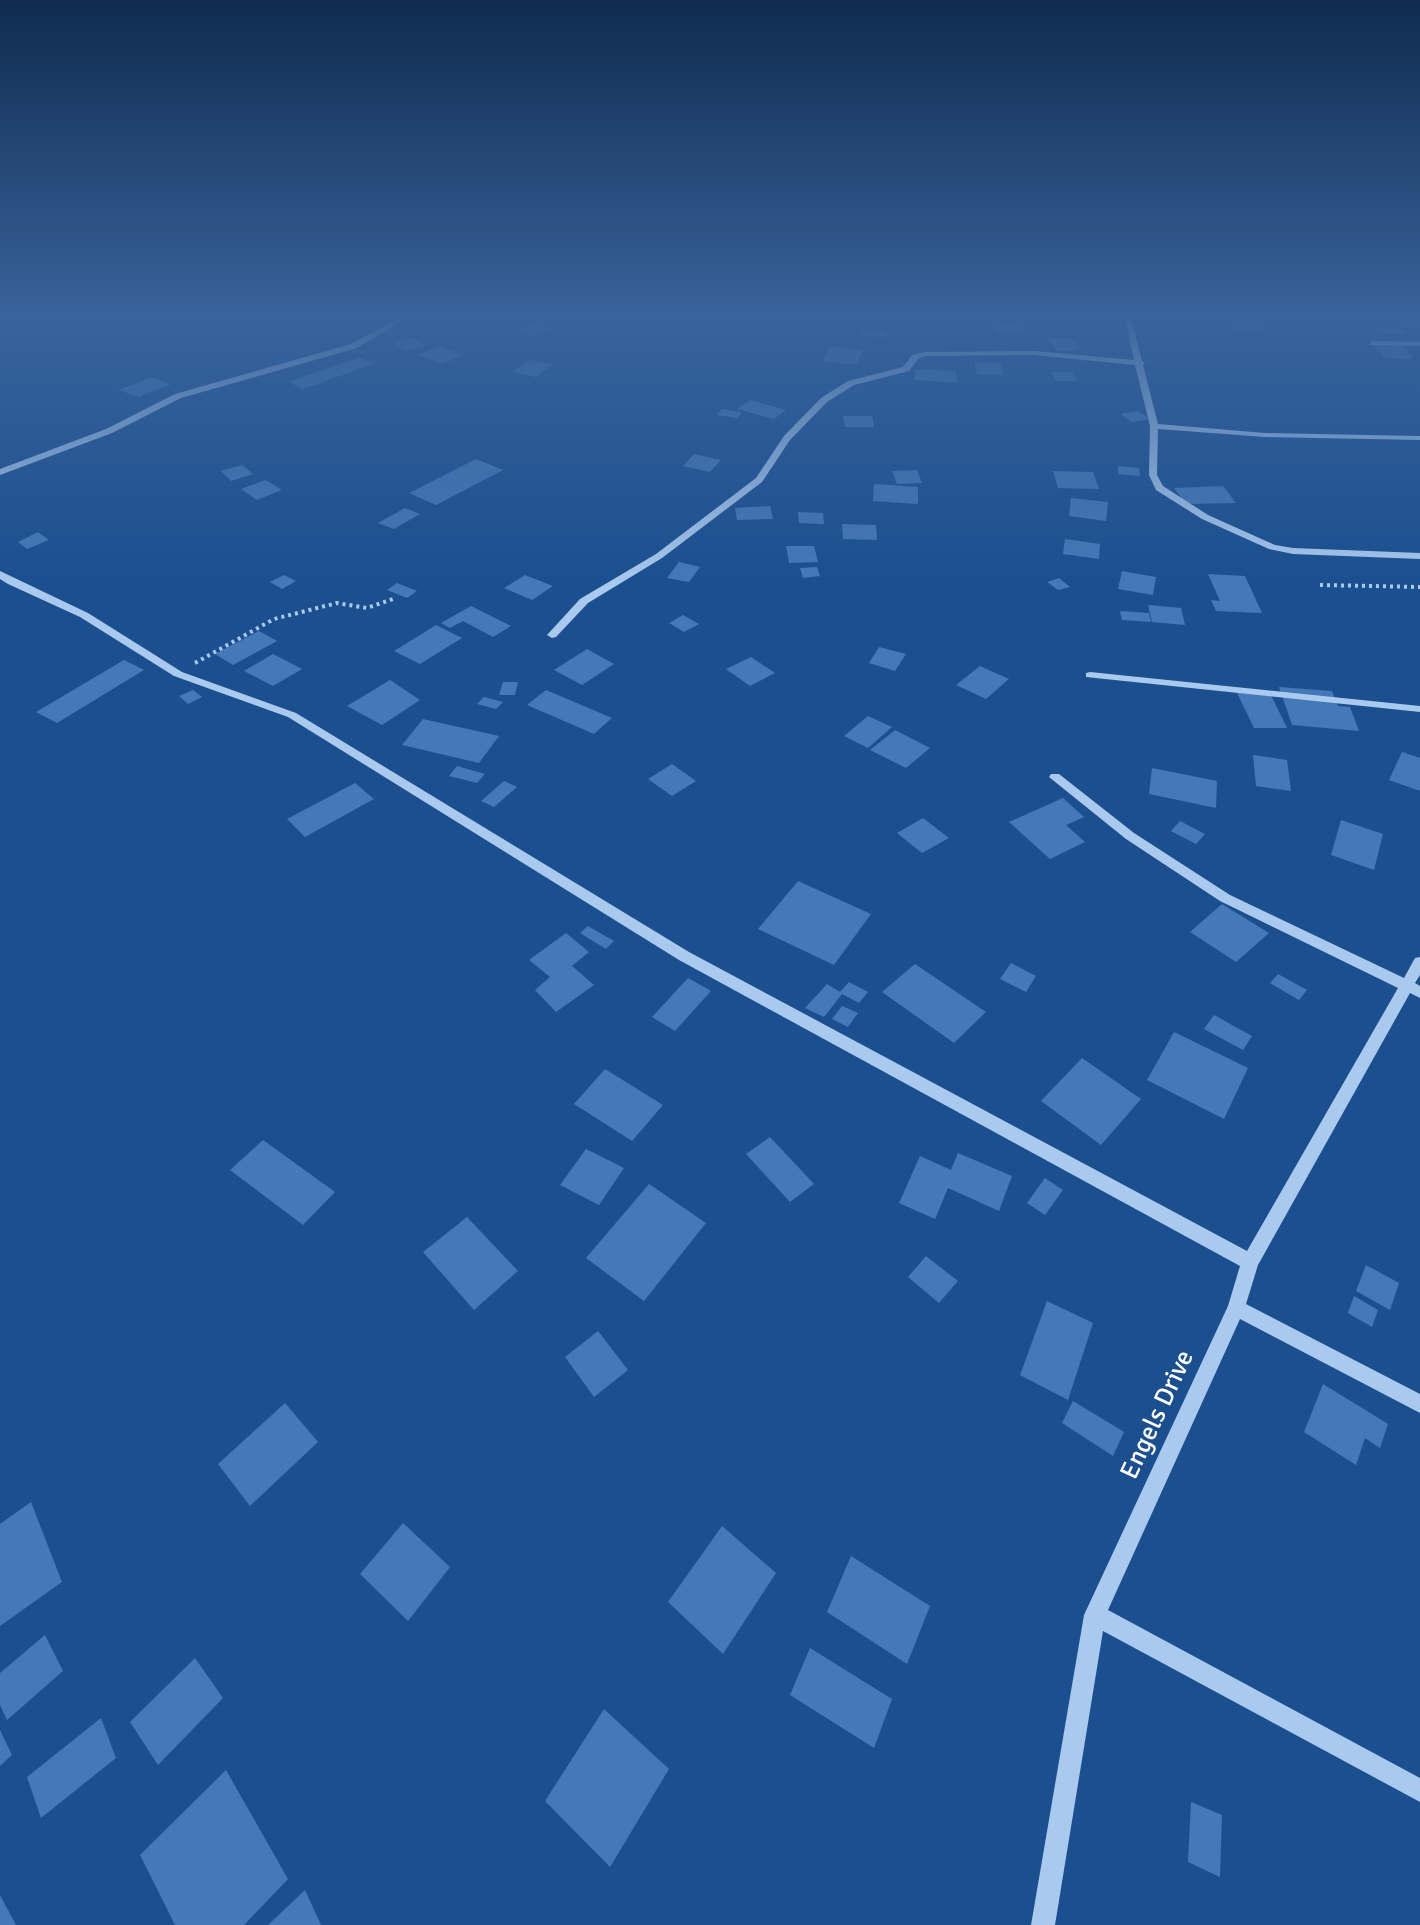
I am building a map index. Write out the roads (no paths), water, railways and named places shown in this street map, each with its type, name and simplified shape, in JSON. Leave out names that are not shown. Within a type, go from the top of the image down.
[{"type":"street","points":[[0,472],[109,431],[163,404]]},
{"type":"street","points":[[552,635],[584,601],[659,556],[759,480],[787,438],[820,404]]},
{"type":"street","points":[[1149,404],[1154,426],[1153,475],[1159,488],[1173,499],[1242,535],[1293,551],[1420,556]]},
{"type":"street","points":[[1154,426],[1265,435],[1420,438]]},
{"type":"street","points":[[0,574],[84,615],[178,674],[292,715],[684,956],[1250,1262]]},
{"type":"street","points":[[1090,675],[1420,709]]},
{"type":"street","points":[[1055,777],[1130,836],[1225,898],[1413,990]]},
{"type":"street","name":"Engels Drive","points":[[1043,1925],[1095,1615],[1236,1308],[1250,1262],[1413,990],[1420,962]]},
{"type":"street","points":[[1236,1308],[1420,1404]]},
{"type":"street","points":[[1095,1615],[1420,1790]]}]
